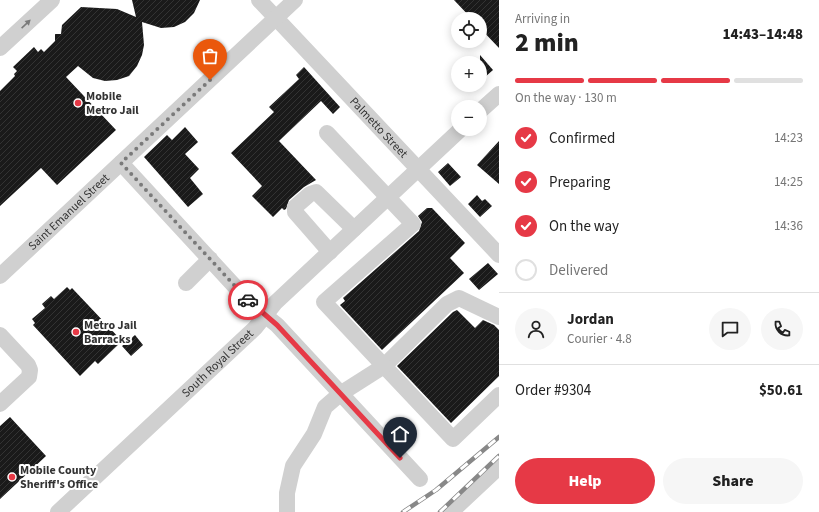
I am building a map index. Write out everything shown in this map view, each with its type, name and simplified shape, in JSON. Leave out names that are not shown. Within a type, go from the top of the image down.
[{"type":"street","points":[[0,48],[52,0]]},
{"type":"street","name":"Palmetto Street","points":[[259,0],[499,255]]},
{"type":"street","name":"Saint Emanuel Street","points":[[0,276],[295,0]]},
{"type":"street","points":[[487,105],[499,94]]},
{"type":"street","points":[[327,133],[413,224],[324,302],[453,439],[499,395]]},
{"type":"street","name":"South Royal Street","points":[[58,512],[255,328],[275,303],[454,136]]},
{"type":"street","points":[[121,163],[252,305],[277,325],[420,479]]},
{"type":"street","points":[[330,252],[295,212],[295,207],[310,194],[316,192],[354,229]]},
{"type":"street","points":[[186,283],[210,259]]},
{"type":"street","points":[[287,512],[288,493],[293,466],[314,434],[325,407],[340,394],[384,366],[447,304],[459,298],[499,317]]},
{"type":"street","points":[[0,335],[28,364],[30,370],[29,377],[0,404]]},
{"type":"street","points":[[451,512],[499,467]]},
{"type":"building","name":"Mobile Metro Jail","points":[[132,0],[200,0],[194,13],[185,22],[174,27],[161,28],[142,22],[144,45],[142,55],[137,66],[129,76],[117,80],[105,81],[93,78],[78,66],[66,77],[116,130],[57,185],[41,168],[0,206],[0,91],[15,76],[14,74],[17,71],[13,67],[34,47],[38,52],[41,49],[44,52],[55,41],[55,34],[61,34],[62,25],[81,7],[117,9],[136,17]]},
{"type":"building","points":[[454,0],[499,0],[499,48],[487,35],[487,12],[465,12]]},
{"type":"building","points":[[487,63],[493,70],[487,75]]},
{"type":"building","points":[[304,67],[340,107],[333,114],[321,101],[279,141],[316,180],[304,187],[289,200],[286,209],[284,210],[282,208],[273,217],[252,196],[262,186],[231,153],[274,112],[269,107],[299,79],[296,75]]},
{"type":"building","points":[[185,127],[198,142],[185,154],[199,169],[190,178],[203,194],[188,207],[144,157],[167,135],[172,140]]},
{"type":"building","points":[[499,141],[499,184],[477,165]]},
{"type":"building","points":[[448,163],[461,177],[450,186],[438,172]]},
{"type":"building","points":[[477,195],[482,201],[485,199],[492,206],[480,217],[468,204]]},
{"type":"building","points":[[427,208],[432,208],[465,243],[450,258],[464,273],[382,350],[340,305],[345,301],[343,298],[419,231],[422,222],[418,216]]},
{"type":"building","points":[[488,263],[498,274],[479,290],[469,279]]},
{"type":"building","name":"Metro Jail Barracks","points":[[67,287],[70,290],[72,288],[122,341],[98,364],[95,361],[80,376],[33,325],[35,323],[32,319],[45,308],[42,304],[51,296],[54,299]]},
{"type":"building","points":[[457,310],[475,328],[483,320],[494,325],[499,330],[499,376],[451,423],[397,366],[453,312]]},
{"type":"building","points":[[135,335],[143,345],[131,356],[122,346]]},
{"type":"building","name":"Mobile County Sheriff's Office","points":[[10,417],[46,456],[0,499],[0,426]]},
{"type":"railway","points":[[403,512],[436,490],[499,437]]},
{"type":"railway","points":[[440,512],[499,456]]},
{"type":"way so far","points":[[210,80],[121,163],[248,300]]},
{"type":"place","name":"Mobile Metro Jail","points":[[78,103]]},
{"type":"place","name":"Metro Jail Barracks","points":[[76,332]]},
{"type":"place","name":"Mobile County Sheriff's Office","points":[[12,477]]},
{"type":"route","points":[[248,300],[277,325],[400,458]]}]
